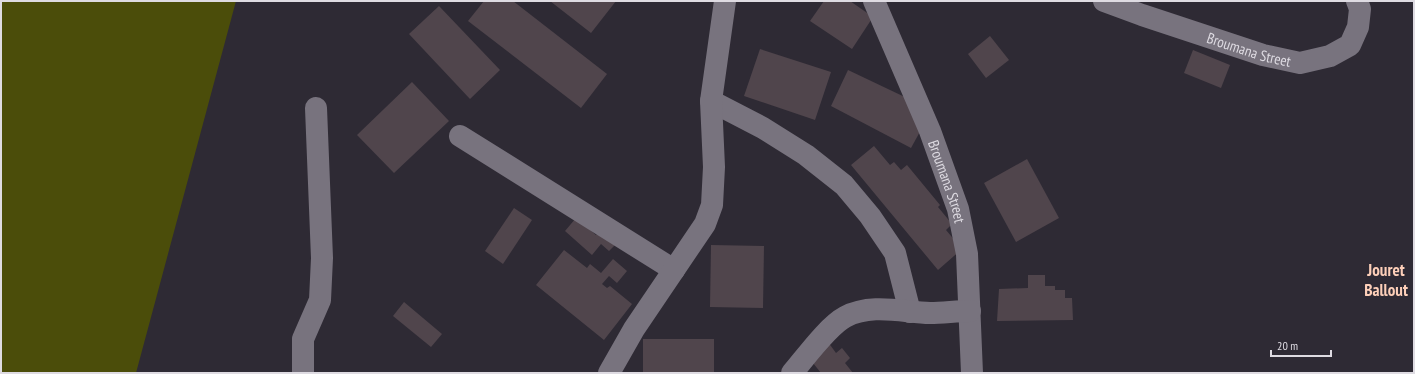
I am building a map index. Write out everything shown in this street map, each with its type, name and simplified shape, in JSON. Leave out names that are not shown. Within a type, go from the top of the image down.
[{"type":"street","points":[[609,373],[634,329],[705,224],[712,205],[714,167],[711,101],[725,1]]},
{"type":"street","name":"Broumana Street","points":[[874,1],[930,131],[958,209],[967,254],[972,373]]},
{"type":"street","name":"Broumana Street","points":[[1104,1],[1263,55],[1300,63],[1330,56],[1350,45],[1358,27],[1360,10],[1357,1]]},
{"type":"street","points":[[711,101],[763,128],[806,155],[844,185],[870,216],[895,253],[910,312]]},
{"type":"street","points":[[303,373],[303,339],[320,300],[322,258],[316,108]]},
{"type":"street","points":[[460,136],[674,270]]},
{"type":"street","points":[[792,373],[831,328],[844,317],[858,311],[874,309],[931,313],[970,311]]},
{"type":"shaded area","points":[[1,1],[236,1],[136,373],[1,373]]},
{"type":"building","points":[[484,1],[513,1],[607,74],[581,108],[468,21]]},
{"type":"building","points":[[550,1],[616,1],[591,33]]},
{"type":"building","points":[[824,1],[850,1],[873,17],[852,49],[810,21]]},
{"type":"building","points":[[439,6],[500,70],[470,99],[409,34]]},
{"type":"building","points":[[990,36],[1009,60],[986,78],[968,54]]},
{"type":"building","points":[[760,49],[831,72],[815,120],[744,96]]},
{"type":"building","points":[[1193,50],[1230,65],[1221,88],[1184,73]]},
{"type":"building","points":[[848,70],[909,99],[922,128],[911,148],[831,106]]},
{"type":"building","points":[[412,82],[449,121],[394,173],[357,135]]},
{"type":"building","points":[[874,146],[890,165],[894,162],[901,170],[907,165],[940,205],[938,207],[952,224],[946,230],[962,249],[938,270],[851,165]]},
{"type":"building","points":[[1027,159],[1059,218],[1016,242],[984,183]]},
{"type":"building","points":[[514,208],[532,220],[503,264],[485,251]]},
{"type":"building","points":[[576,218],[596,235],[599,232],[615,245],[609,251],[601,244],[592,255],[565,231]]},
{"type":"building","points":[[711,245],[764,246],[763,308],[710,307]]},
{"type":"building","points":[[564,250],[587,268],[590,264],[601,273],[613,259],[627,271],[617,283],[609,276],[602,284],[607,288],[610,286],[632,304],[604,340],[536,285]]},
{"type":"building","points":[[1028,275],[1045,275],[1045,286],[1055,286],[1055,290],[1065,290],[1065,298],[1072,298],[1073,320],[997,321],[999,289],[1028,288]]},
{"type":"building","points":[[404,302],[442,334],[431,347],[393,316]]},
{"type":"building","points":[[643,339],[714,339],[714,373],[643,373]]},
{"type":"building","points":[[828,342],[836,353],[842,348],[850,358],[845,363],[853,373],[821,373],[809,358]]},
{"type":"district","name":"Jouret Ballout","points":[[1386,280]]}]
